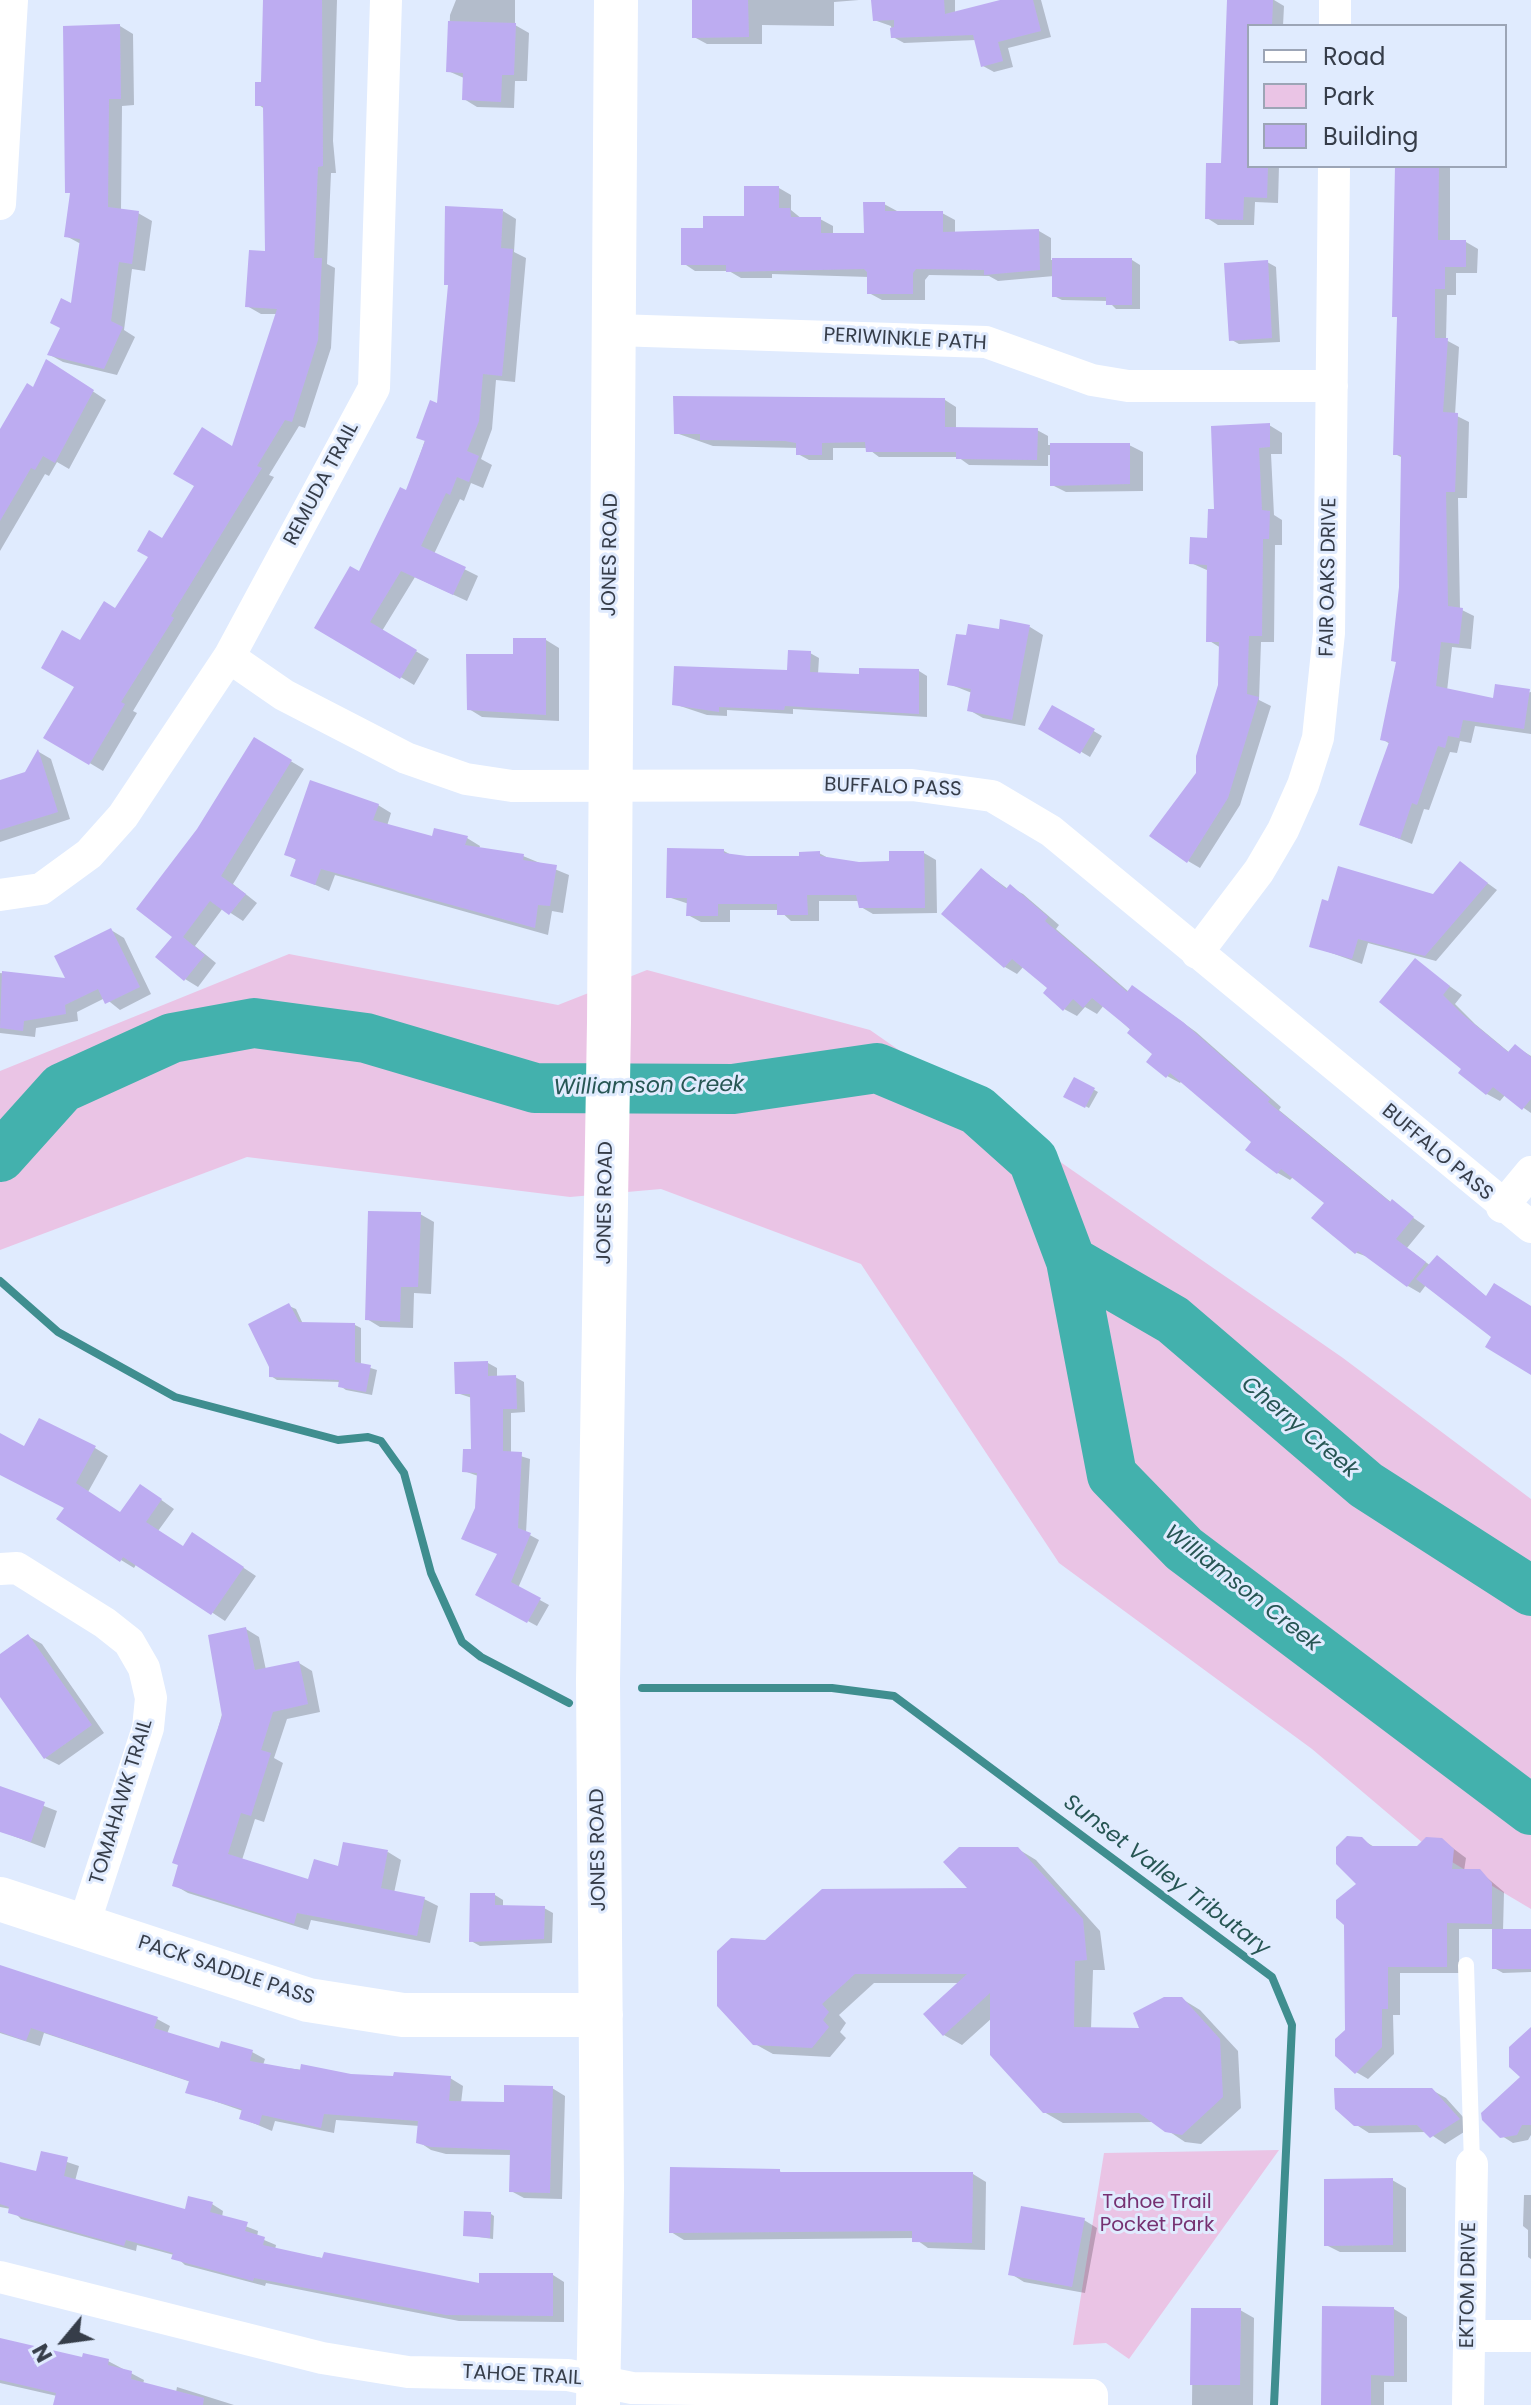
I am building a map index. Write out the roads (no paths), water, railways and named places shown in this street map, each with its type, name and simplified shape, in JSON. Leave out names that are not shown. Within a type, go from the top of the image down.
[{"type":"street","points":[[0,204],[12,0]]},
{"type":"street","name":"REMUDA TRAIL","points":[[0,895],[41,889],[89,854],[123,816],[229,657],[374,388],[386,0]]},
{"type":"street","name":"JONES ROAD","points":[[599,2393],[601,2015],[598,1680],[609,1022],[608,785],[616,0]]},
{"type":"street","points":[[1335,0],[1335,24]]},
{"type":"street","name":"FAIR OAKS DRIVE","points":[[1197,953],[1259,871],[1283,830],[1303,785],[1318,738],[1329,633],[1334,168]]},
{"type":"street","name":"PERIWINKLE PATH","points":[[615,330],[986,342],[1092,380],[1128,386],[1332,386]]},
{"type":"street","name":"BUFFALO PASS","points":[[229,657],[297,702],[406,758],[466,779],[512,786],[912,785],[992,796],[1051,831],[1502,1207],[1531,1227]]},
{"type":"street","points":[[1502,1207],[1531,1172]]},
{"type":"street","name":"TOMAHAWK TRAIL","points":[[0,1569],[17,1568],[105,1623],[129,1642],[144,1668],[151,1698],[148,1728],[84,1924]]},
{"type":"street","name":"PACK SADDLE PASS","points":[[0,1899],[84,1924],[308,2000],[359,2010],[403,2015],[601,2015]]},
{"type":"street","name":"EKTOM DRIVE","points":[[1468,2405],[1472,2164]]},
{"type":"street","name":"TAHOE TRAIL","points":[[0,2277],[322,2358],[408,2372],[568,2375],[599,2393],[632,2388],[1092,2395],[1092,2405]]},
{"type":"street","points":[[1468,2336],[1531,2336]]},
{"type":"lane","points":[[1466,1965],[1472,2164]]},
{"type":"waterway","name":"Williamson Creek","points":[[0,1157],[62,1088],[172,1038],[254,1023],[366,1038],[535,1088],[733,1089],[877,1068],[977,1110],[1033,1160],[1071,1261],[1112,1475],[1184,1549],[1531,1810]]},
{"type":"waterway","name":"Cherry Creek","points":[[1071,1261],[1173,1320],[1366,1485],[1531,1591]]},
{"type":"waterway","name":"Sunset Valley Tributary","points":[[0,1281],[58,1332],[175,1397],[338,1440],[368,1437],[381,1441],[404,1473],[431,1573],[462,1642],[481,1657],[569,1703]]},
{"type":"waterway","name":"Sunset Valley Tributary","points":[[642,1688],[832,1688],[894,1696],[1272,1977],[1292,2025],[1274,2405]]},
{"type":"park label","name":"Tahoe Trail Pocket Park","points":[[1157,2214]]}]
